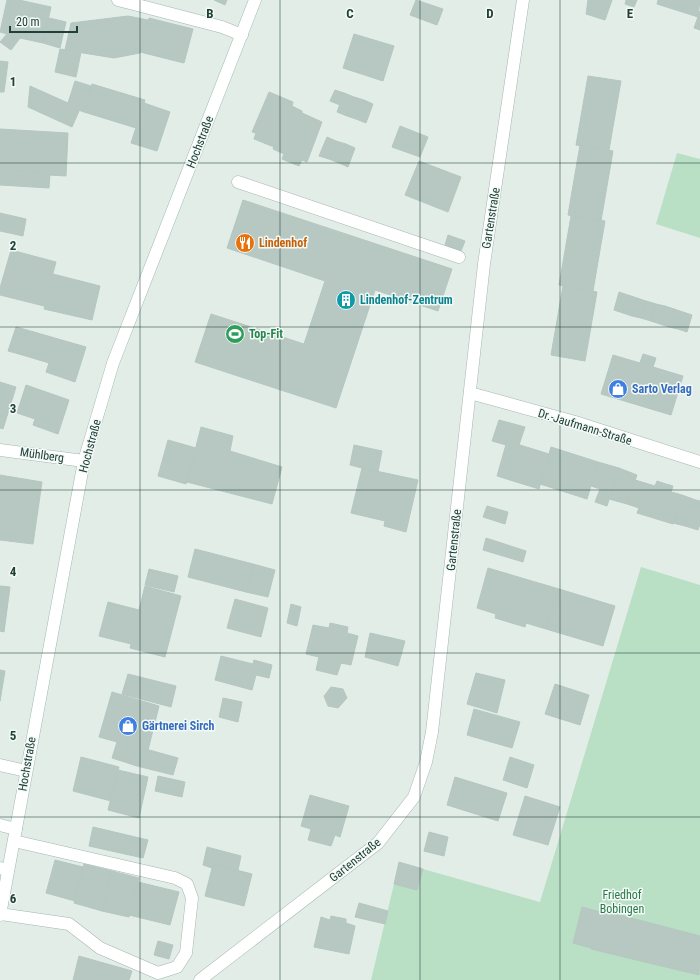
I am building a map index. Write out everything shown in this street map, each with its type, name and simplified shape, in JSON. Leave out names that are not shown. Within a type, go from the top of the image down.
[{"type":"street","points":[[118,0],[222,27],[242,35]]},
{"type":"street","name":"Hochstraße","points":[[0,914],[4,869],[15,835],[84,461],[120,344],[255,0]]},
{"type":"street","name":"Gartenstraße","points":[[200,980],[378,843],[414,797],[426,762],[432,732],[484,264],[523,0]]},
{"type":"street","points":[[238,182],[459,257]]},
{"type":"street","name":"Dr.-Jaufmann-Straße","points":[[470,393],[575,422],[700,462]]},
{"type":"street","name":"Mühlberg","points":[[0,450],[84,461]]},
{"type":"street","points":[[0,765],[26,771]]},
{"type":"street","points":[[0,825],[15,835],[175,878],[186,884],[192,898],[186,953],[177,967],[158,973],[100,948],[69,924],[0,914]]},
{"type":"green space","points":[[677,153],[700,159],[700,238],[656,224]]},
{"type":"green space","name":"Friedhof Bobingen","points":[[641,567],[700,585],[700,980],[371,980],[394,884],[417,889],[423,869],[540,902]]},
{"type":"building","points":[[7,0],[19,0],[51,7],[43,43],[20,38],[11,50],[0,42],[7,34],[0,32]]},
{"type":"building","points":[[214,0],[227,0],[225,5]]},
{"type":"building","points":[[416,0],[443,9],[437,25],[410,15]]},
{"type":"building","points":[[588,0],[612,0],[605,20],[586,14]]},
{"type":"building","points":[[626,0],[637,0],[634,7],[625,4]]},
{"type":"building","points":[[658,0],[700,0],[698,17],[657,4]]},
{"type":"building","points":[[700,11],[700,30],[694,28]]},
{"type":"building","points":[[128,16],[148,20],[140,53],[114,58],[65,50],[71,23]]},
{"type":"building","points":[[49,18],[66,22],[60,48],[43,43]]},
{"type":"building","points":[[149,18],[193,29],[184,63],[140,52]]},
{"type":"building","points":[[354,34],[394,46],[383,81],[343,68]]},
{"type":"building","points":[[60,49],[81,52],[76,77],[55,72]]},
{"type":"building","points":[[0,61],[8,62],[4,92],[0,92]]},
{"type":"building","points":[[588,76],[621,81],[609,150],[576,145]]},
{"type":"building","points":[[75,81],[91,86],[84,112],[67,106]]},
{"type":"building","points":[[92,84],[145,100],[136,128],[84,112]]},
{"type":"building","points":[[30,86],[68,103],[67,106],[79,111],[72,127],[28,107]]},
{"type":"building","points":[[335,90],[344,93],[340,105],[330,101]]},
{"type":"building","points":[[269,92],[293,102],[292,106],[302,111],[302,113],[322,122],[307,162],[302,160],[299,166],[282,159],[284,154],[273,149],[274,147],[254,139],[256,133],[252,132]]},
{"type":"building","points":[[344,93],[354,97],[347,116],[337,112]]},
{"type":"building","points":[[354,97],[364,100],[356,119],[347,116]]},
{"type":"building","points":[[364,100],[373,104],[366,123],[356,119]]},
{"type":"building","points":[[144,103],[170,112],[157,151],[131,143]]},
{"type":"building","points":[[400,126],[428,137],[420,157],[392,147]]},
{"type":"building","points":[[0,129],[68,133],[66,176],[49,175],[50,173],[0,170]]},
{"type":"building","points":[[327,137],[336,141],[329,159],[319,156]]},
{"type":"building","points":[[336,141],[346,144],[339,163],[329,159]]},
{"type":"building","points":[[346,144],[355,148],[348,167],[339,163]]},
{"type":"building","points":[[580,145],[613,151],[601,221],[568,215]]},
{"type":"building","points":[[419,161],[461,177],[448,212],[405,195]]},
{"type":"building","points":[[0,170],[50,173],[49,188],[0,185]]},
{"type":"building","name":"Lindenhof-Zentrum","points":[[243,200],[452,269],[438,311],[375,290],[336,408],[195,362],[211,314],[304,344],[325,281],[227,248]]},
{"type":"building","points":[[0,213],[26,219],[23,236],[0,231]]},
{"type":"building","points":[[571,216],[605,221],[593,291],[559,285]]},
{"type":"building","points":[[448,235],[465,241],[461,251],[445,245]]},
{"type":"building","points":[[11,250],[56,262],[44,306],[0,295],[0,288]]},
{"type":"building","points":[[53,274],[100,286],[92,320],[44,309]]},
{"type":"building","points":[[563,286],[597,292],[585,361],[551,355]]},
{"type":"building","points":[[619,292],[628,295],[623,313],[614,310]]},
{"type":"building","points":[[628,295],[637,298],[632,316],[623,313]]},
{"type":"building","points":[[637,298],[646,301],[641,318],[632,316]]},
{"type":"building","points":[[646,301],[656,304],[651,321],[641,318]]},
{"type":"building","points":[[656,304],[665,306],[660,324],[651,321]]},
{"type":"building","points":[[665,306],[674,309],[669,327],[660,324]]},
{"type":"building","points":[[674,309],[683,312],[678,329],[669,327]]},
{"type":"building","points":[[683,312],[692,315],[687,332],[678,329]]},
{"type":"building","points":[[16,327],[27,330],[19,354],[8,351]]},
{"type":"building","points":[[27,330],[86,347],[75,382],[46,372],[49,363],[19,354]]},
{"type":"building","points":[[643,354],[656,358],[653,367],[683,376],[671,415],[601,394],[613,355],[640,363]]},
{"type":"building","points":[[0,382],[16,387],[3,429],[0,428]]},
{"type":"building","points":[[26,385],[69,400],[58,434],[33,425],[35,419],[17,413]]},
{"type":"building","points":[[499,420],[525,427],[519,445],[507,441],[506,445],[492,441]]},
{"type":"building","points":[[201,427],[233,436],[230,451],[282,467],[272,504],[187,482]]},
{"type":"building","points":[[168,440],[196,448],[186,484],[158,476]]},
{"type":"building","points":[[507,441],[549,454],[539,489],[497,476]]},
{"type":"building","points":[[354,445],[382,451],[378,472],[350,465]]},
{"type":"building","points":[[551,447],[598,462],[587,499],[540,484]]},
{"type":"building","points":[[598,462],[619,468],[607,506],[595,502],[600,489],[591,486]]},
{"type":"building","points":[[362,468],[418,480],[406,532],[384,526],[385,521],[351,513]]},
{"type":"building","points":[[619,468],[637,475],[627,504],[609,499]]},
{"type":"building","points":[[0,475],[42,482],[33,544],[0,540]]},
{"type":"building","points":[[635,480],[655,486],[657,481],[673,486],[671,492],[682,495],[673,524],[637,513],[639,508],[627,504]]},
{"type":"building","points":[[682,495],[693,499],[685,526],[673,523]]},
{"type":"building","points":[[692,499],[700,501],[700,524],[698,530],[685,526]]},
{"type":"building","points":[[487,506],[508,512],[505,524],[483,517]]},
{"type":"building","points":[[486,538],[526,551],[523,562],[483,550]]},
{"type":"building","points":[[195,549],[253,564],[246,592],[188,577]]},
{"type":"building","points":[[253,564],[275,570],[268,597],[246,592]]},
{"type":"building","points":[[488,568],[559,589],[546,629],[526,623],[525,627],[495,618],[496,614],[477,608]]},
{"type":"building","points":[[149,569],[178,576],[174,592],[145,585]]},
{"type":"building","points":[[0,586],[10,587],[4,632],[0,631]]},
{"type":"building","points":[[145,586],[181,596],[165,657],[130,648],[131,644],[99,636],[108,602],[139,610]]},
{"type":"building","points":[[559,589],[615,606],[603,646],[546,629]]},
{"type":"building","points":[[235,599],[268,608],[261,637],[227,628]]},
{"type":"building","points":[[291,604],[301,607],[297,626],[287,623]]},
{"type":"building","points":[[330,623],[348,627],[347,633],[358,636],[351,665],[341,663],[337,675],[316,670],[319,657],[306,654],[313,625],[329,628]]},
{"type":"building","points":[[370,633],[405,641],[398,666],[365,657]]},
{"type":"building","points":[[221,656],[253,664],[254,660],[272,665],[269,678],[256,675],[252,690],[215,680]]},
{"type":"building","points":[[0,670],[5,671],[0,701]]},
{"type":"building","points":[[476,673],[505,680],[497,713],[467,704]]},
{"type":"building","points":[[128,674],[176,686],[171,707],[122,694]]},
{"type":"building","points":[[555,684],[589,695],[580,725],[545,714]]},
{"type":"building","points":[[331,687],[343,689],[347,698],[338,708],[328,706],[324,696]]},
{"type":"building","name":"Gärtnerei Sirch","points":[[112,692],[159,706],[148,750],[142,748],[137,766],[112,758],[117,742],[99,737]]},
{"type":"building","points":[[223,698],[242,702],[240,712],[221,708]]},
{"type":"building","points":[[221,708],[240,712],[238,722],[219,717]]},
{"type":"building","points":[[474,709],[520,722],[512,748],[467,735]]},
{"type":"building","points":[[142,748],[178,758],[173,775],[137,766]]},
{"type":"building","points":[[81,757],[119,767],[111,801],[73,791]]},
{"type":"building","points":[[510,757],[534,765],[527,788],[503,780]]},
{"type":"building","points":[[118,770],[148,777],[139,818],[108,810]]},
{"type":"building","points":[[158,776],[185,782],[182,797],[155,791]]},
{"type":"building","points":[[455,777],[507,793],[498,821],[447,805]]},
{"type":"building","points":[[310,795],[349,806],[340,837],[335,835],[331,846],[308,840],[311,829],[301,826]]},
{"type":"building","points":[[525,796],[560,807],[548,845],[513,835]]},
{"type":"building","points":[[93,827],[148,840],[143,858],[89,846]]},
{"type":"building","points":[[429,832],[448,837],[444,856],[424,851]]},
{"type":"building","points":[[207,847],[241,856],[238,870],[213,864],[212,868],[203,865]]},
{"type":"building","points":[[55,860],[83,867],[75,901],[46,893]]},
{"type":"building","points":[[399,862],[423,869],[417,890],[394,884]]},
{"type":"building","points":[[84,864],[112,871],[102,911],[74,903]]},
{"type":"building","points":[[213,864],[252,874],[244,906],[205,896]]},
{"type":"building","points":[[112,871],[139,878],[129,917],[102,911]]},
{"type":"building","points":[[138,882],[179,892],[170,925],[129,915]]},
{"type":"building","points":[[359,903],[388,911],[385,924],[355,917]]},
{"type":"building","points":[[582,907],[600,912],[601,910],[700,936],[699,975],[591,949],[573,943]]},
{"type":"building","points":[[331,916],[346,919],[346,923],[355,926],[349,954],[314,947],[321,917],[330,920]]},
{"type":"building","points":[[158,941],[173,945],[169,959],[154,955]]},
{"type":"building","points":[[79,956],[132,971],[129,980],[73,980]]},
{"type":"place","name":"Lindenhof","points":[[245,243]]},
{"type":"place","name":"Lindenhof-Zentrum","points":[[346,300]]},
{"type":"place","name":"Top-Fit","points":[[235,334]]},
{"type":"place","name":"Sarto Verlag","points":[[618,389]]},
{"type":"place","name":"Gärtnerei Sirch","points":[[128,726]]}]
